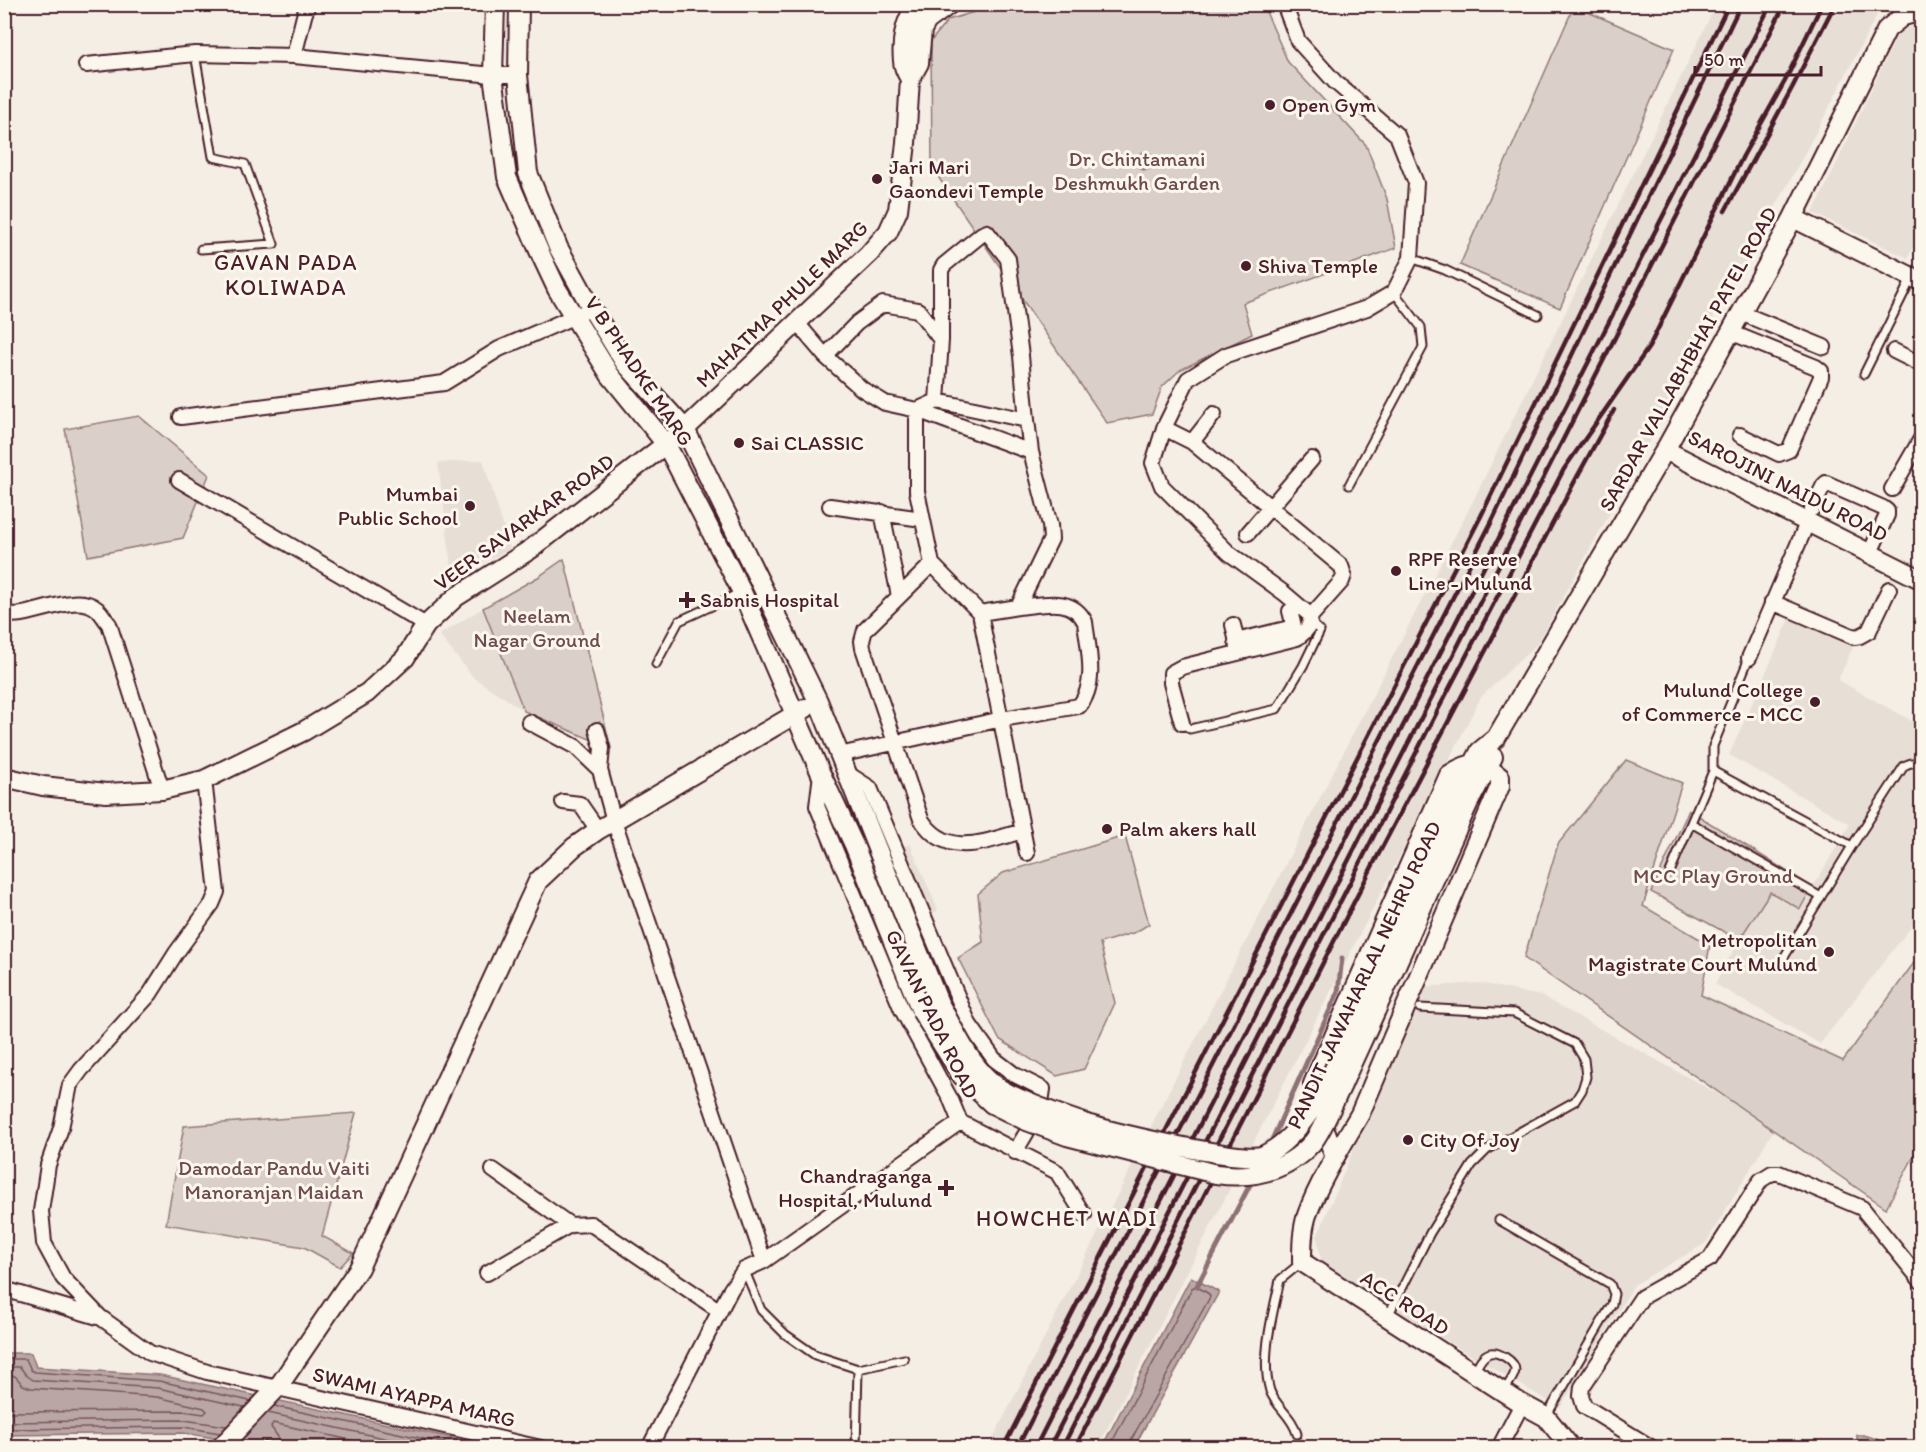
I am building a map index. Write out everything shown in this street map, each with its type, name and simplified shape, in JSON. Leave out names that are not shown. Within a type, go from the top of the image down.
[{"type":"main road","name":"V B PHADKE MARG","points":[[495,4],[493,75],[507,177],[557,289],[573,316],[610,375],[666,444],[742,592],[854,845]]},
{"type":"main road","name":"V B PHADKE MARG","points":[[519,4],[518,75],[528,173],[558,247],[625,363],[685,429],[818,701],[873,841]]},
{"type":"main road","points":[[920,9],[948,5]]},
{"type":"main road","name":"MAHATMA PHULE MARG","points":[[685,429],[798,323],[869,254],[888,232],[898,210],[906,143],[910,79],[903,63],[905,26],[920,9]]},
{"type":"main road","name":"SARDAR VALLABHBHAI PATEL ROAD","points":[[1481,765],[1480,751],[1496,738],[1665,450],[1730,333],[1793,218],[1887,29],[1903,16],[1922,11]]},
{"type":"main road","points":[[1793,218],[1918,279]]},
{"type":"main road","points":[[557,289],[575,279]]},
{"type":"main road","name":"VEER SAVARKAR ROAD","points":[[4,777],[43,786],[106,793],[162,790],[204,780],[304,731],[368,693],[405,658],[426,625],[456,597],[531,549],[685,429]]},
{"type":"main road","name":"SAROJINI NAIDU ROAD","points":[[1665,450],[1810,515],[1870,553],[1922,580]]},
{"type":"main road","points":[[220,1448],[273,1393],[359,1268],[538,881],[574,847],[606,825],[818,701]]},
{"type":"main road","points":[[1302,1262],[1302,1240],[1307,1216],[1335,1157],[1359,1114],[1500,786],[1500,777],[1481,765],[1464,765],[1449,775],[1313,1084],[1319,1115],[1335,1157]]},
{"type":"main road","name":"PANDIT JAWAHARLAL NEHRU ROAD","points":[[854,845],[921,1011],[962,1076],[993,1104],[1024,1120],[1067,1136],[1216,1174],[1238,1177],[1266,1173],[1290,1162],[1313,1141],[1330,1110],[1456,798],[1481,765]]},
{"type":"main road","name":"PANDIT JAWAHARLAL NEHRU ROAD","points":[[873,841],[939,1003],[976,1067],[999,1088],[1030,1103],[1088,1124],[1211,1153],[1263,1156],[1286,1140],[1306,1118],[1370,1008],[1468,804],[1481,765]]},
{"type":"main road","name":"ACC ROAD","points":[[1302,1262],[1473,1373],[1546,1417],[1571,1448]]},
{"type":"street","points":[[294,56],[308,4]]},
{"type":"street","points":[[1284,4],[1299,41],[1335,82],[1397,135],[1416,183],[1412,258],[1394,292],[1367,308],[1226,355],[1188,379],[1164,428],[1153,463],[1162,486],[1229,554],[1284,593],[1310,619]]},
{"type":"street","points":[[86,65],[195,54],[294,56],[493,75],[518,75]]},
{"type":"street","points":[[937,401],[941,340],[941,270],[987,232],[1008,259],[1031,452],[1050,525],[1051,539],[1018,607]]},
{"type":"street","points":[[825,356],[857,323],[887,303],[898,308],[918,310],[941,340]]},
{"type":"street","points":[[181,417],[444,382],[499,349],[592,309]]},
{"type":"street","points":[[1741,313],[1824,346]]},
{"type":"street","points":[[798,323],[825,356],[862,389],[885,404],[918,410],[1031,452]]},
{"type":"street","points":[[1730,333],[1821,371],[1821,377],[1789,450],[1779,454],[1740,435]]},
{"type":"street","points":[[1894,351],[1922,364]]},
{"type":"street","points":[[918,410],[937,401],[1027,420]]},
{"type":"street","points":[[918,410],[917,491],[932,564],[980,613],[1028,853]]},
{"type":"street","points":[[1192,442],[1214,414]]},
{"type":"street","points":[[1164,428],[1192,442],[1343,570],[1344,574],[1342,581],[1310,619],[1306,632],[1295,632],[1238,647],[1171,673],[1182,723]]},
{"type":"street","points":[[1892,489],[1922,437]]},
{"type":"street","points":[[1248,533],[1312,459]]},
{"type":"street","points":[[179,480],[426,625]]},
{"type":"street","points":[[1749,658],[1826,483],[1887,511],[1870,553]]},
{"type":"street","points":[[830,506],[922,519]]},
{"type":"street","points":[[882,512],[899,596]]},
{"type":"street","points":[[932,564],[865,630],[862,641],[921,819],[927,829],[936,836],[958,845],[969,845],[1023,831]]},
{"type":"street","points":[[1772,602],[1854,637],[1869,631],[1889,589]]},
{"type":"street","points":[[4,614],[19,616],[62,604],[78,603],[96,608],[109,624],[162,790]]},
{"type":"street","points":[[980,613],[1058,603],[1071,606],[1082,614],[1085,622],[1091,675],[1085,699],[1078,706],[1002,719],[896,742],[842,763],[870,788],[969,1024],[994,1059],[1015,1075],[1043,1089],[1040,1110],[1015,1152]]},
{"type":"street","points":[[1290,611],[1295,632]]},
{"type":"street","points":[[1233,625],[1238,647]]},
{"type":"street","points":[[529,722],[576,747],[600,770]]},
{"type":"street","points":[[597,730],[602,748],[600,770],[606,825],[764,1261]]},
{"type":"street","name":"GAVAN PADA ROAD","points":[[821,774],[817,806],[902,1010],[951,1100],[960,1122],[1057,1172],[1084,1215]]},
{"type":"street","points":[[100,1317],[63,1278],[44,1243],[41,1211],[48,1166],[61,1128],[70,1085],[150,994],[215,898],[217,892],[204,780]]},
{"type":"street","points":[[563,802],[580,804],[606,825]]},
{"type":"street","points":[[649,1448],[731,1289],[744,1270],[764,1261],[960,1122]]},
{"type":"street","points":[[494,1170],[570,1225]]},
{"type":"street","points":[[1652,1448],[1584,1406],[1581,1396],[1582,1387],[1642,1297],[1710,1259],[1761,1180],[1772,1173],[1779,1173],[1862,1208],[1922,1282]]},
{"type":"street","points":[[487,1273],[570,1225],[591,1224],[720,1311]]},
{"type":"street","points":[[4,1289],[100,1317]]},
{"type":"street","name":"SWAMI AYAPPA MARG","points":[[100,1317],[150,1353],[273,1393],[541,1448]]},
{"type":"street","points":[[1499,1448],[1522,1404]]},
{"type":"lane","points":[[195,54],[213,157],[245,164],[274,244],[201,249]]},
{"type":"lane","points":[[1412,258],[1445,270],[1538,315]]},
{"type":"lane","points":[[1864,374],[1918,279]]},
{"type":"lane","points":[[1349,485],[1423,347],[1421,327],[1394,292]]},
{"type":"lane","points":[[656,664],[679,621],[742,592]]},
{"type":"lane","points":[[1182,723],[1190,729],[1277,709],[1303,666],[1320,631],[1310,619]]},
{"type":"lane","points":[[1670,872],[1713,771],[1713,746],[1749,658]]},
{"type":"lane","points":[[1783,959],[1851,846],[1904,766],[1916,762],[1922,765]]},
{"type":"lane","points":[[1713,771],[1851,846]]},
{"type":"lane","points":[[1691,822],[1821,897]]},
{"type":"lane","points":[[1387,1318],[1430,1233],[1472,1165],[1487,1150],[1575,1101],[1586,1077],[1584,1059],[1575,1044],[1514,1013],[1420,1008]]},
{"type":"lane","points":[[1499,1220],[1610,1284],[1614,1294],[1612,1304],[1546,1417]]},
{"type":"lane","points":[[1297,1434],[1292,1421],[1271,1393],[1267,1376],[1268,1346],[1280,1280],[1302,1262]]},
{"type":"lane","points":[[744,1270],[761,1310],[786,1334],[815,1355],[858,1369],[904,1359]]},
{"type":"lane","points":[[1473,1373],[1489,1353],[1495,1352],[1512,1362],[1514,1374],[1503,1392]]},
{"type":"lane","points":[[856,1448],[858,1369]]},
{"type":"shaded area","points":[[1716,5],[1882,5],[1734,284],[1685,364],[1690,368],[1538,643],[1481,697],[1098,1447],[988,1448],[1158,1112],[1474,499]]},
{"type":"shaded area","points":[[1921,23],[1921,231],[1908,258],[1813,213],[1899,31]]},
{"type":"shaded area","name":"Mumbai Public School","points":[[483,460],[510,549],[453,578],[438,463]]},
{"type":"shaded area","points":[[483,608],[523,710],[474,678],[439,635]]},
{"type":"shaded area","points":[[1792,614],[1854,645],[1838,680],[1921,726],[1921,914],[1820,1044],[1715,984],[1739,940],[1770,892],[1800,909],[1850,824],[1729,755]]},
{"type":"shaded area","points":[[910,844],[938,910],[929,916],[903,847]]},
{"type":"shaded area","points":[[1480,983],[1541,996],[1776,1126],[1706,1243],[1634,1285],[1560,1408],[1322,1267],[1317,1237],[1421,987]]},
{"type":"green space","name":"Dr. Chintamani Deshmukh Garden","points":[[997,5],[1263,5],[1288,62],[1366,145],[1387,199],[1396,248],[1243,303],[1252,334],[1180,370],[1162,387],[1152,414],[1107,423],[932,168],[931,41],[948,20]]},
{"type":"green space","points":[[1574,6],[1674,49],[1560,308],[1460,265]]},
{"type":"green space","points":[[139,416],[209,475],[183,538],[88,556],[65,429]]},
{"type":"green space","name":"Neelam Nagar Ground","points":[[564,559],[611,748],[524,711],[483,608],[538,577]]},
{"type":"green space","points":[[1626,760],[1682,783],[1643,906],[1710,945],[1701,995],[1843,1061],[1921,953],[1921,1143],[1886,1208],[1524,958],[1558,844]]},
{"type":"green space","name":"MCC Play Ground","points":[[1689,810],[1812,887],[1800,909],[1770,892],[1739,940],[1651,892]]},
{"type":"green space","points":[[1125,836],[1149,924],[1136,932],[1100,943],[1115,1003],[1084,1069],[1057,1076],[999,1039],[958,958],[983,942],[978,894],[1003,873]]},
{"type":"green space","name":"Damodar Pandu Vaiti Manoranjan Maidan","points":[[356,1113],[322,1236],[353,1253],[340,1267],[304,1247],[166,1224],[184,1126]]},
{"type":"water","points":[[1145,152],[1151,155],[1154,161],[1151,167],[1145,170],[1139,167],[1136,161],[1139,155]]},
{"type":"water","points":[[1191,1277],[1219,1292],[1134,1447],[1102,1447]]},
{"type":"water","points":[[4,1353],[31,1353],[36,1367],[160,1375],[494,1447],[267,1447],[184,1433],[5,1435]]},
{"type":"water","points":[[1857,1435],[1880,1440],[1880,1447],[1857,1447]]},
{"type":"waterway","points":[[1271,1142],[1338,992],[1342,958]]},
{"type":"waterway","points":[[1197,1286],[1254,1177]]},
{"type":"railway","points":[[1003,1448],[1481,516],[1729,4]]},
{"type":"railway","points":[[1017,1448],[1492,521],[1741,4]]},
{"type":"railway","points":[[1035,1448],[1771,4]]},
{"type":"railway","points":[[1049,1448],[1785,4]]},
{"type":"railway","points":[[1062,1448],[1439,708],[1564,469],[1649,347],[1743,156],[1785,81],[1822,4]]},
{"type":"railway","points":[[1725,211],[1835,4]]},
{"type":"railway","points":[[1075,1448],[1376,859],[1614,410]]},
{"type":"place","name":"Open Gym","points":[[1270,105]]},
{"type":"place","name":"Jari Mari Gaondevi Temple","points":[[877,179]]},
{"type":"place","name":"Shiva Temple","points":[[1246,266]]},
{"type":"place","name":"Sai CLASSIC","points":[[739,443]]},
{"type":"place","name":"Mumbai Public School","points":[[470,506]]},
{"type":"place","name":"RPF Reserve Line - Mulund","points":[[1396,571]]},
{"type":"place","name":"Sabnis Hospital","points":[[687,600]]},
{"type":"place","name":"Mulund College of Commerce - MCC","points":[[1815,702]]},
{"type":"place","name":"Palm akers hall","points":[[1107,829]]},
{"type":"place","name":"Metropolitan Magistrate Court Mulund","points":[[1829,952]]},
{"type":"place","name":"City Of Joy","points":[[1408,1140]]},
{"type":"place","name":"Chandraganga Hospital, Mulund","points":[[946,1188]]},
{"type":"district","name":"GAVAN PADA KOLIWADA","points":[[286,274]]},
{"type":"district","name":"HOWCHET WADI","points":[[1067,1218]]}]
